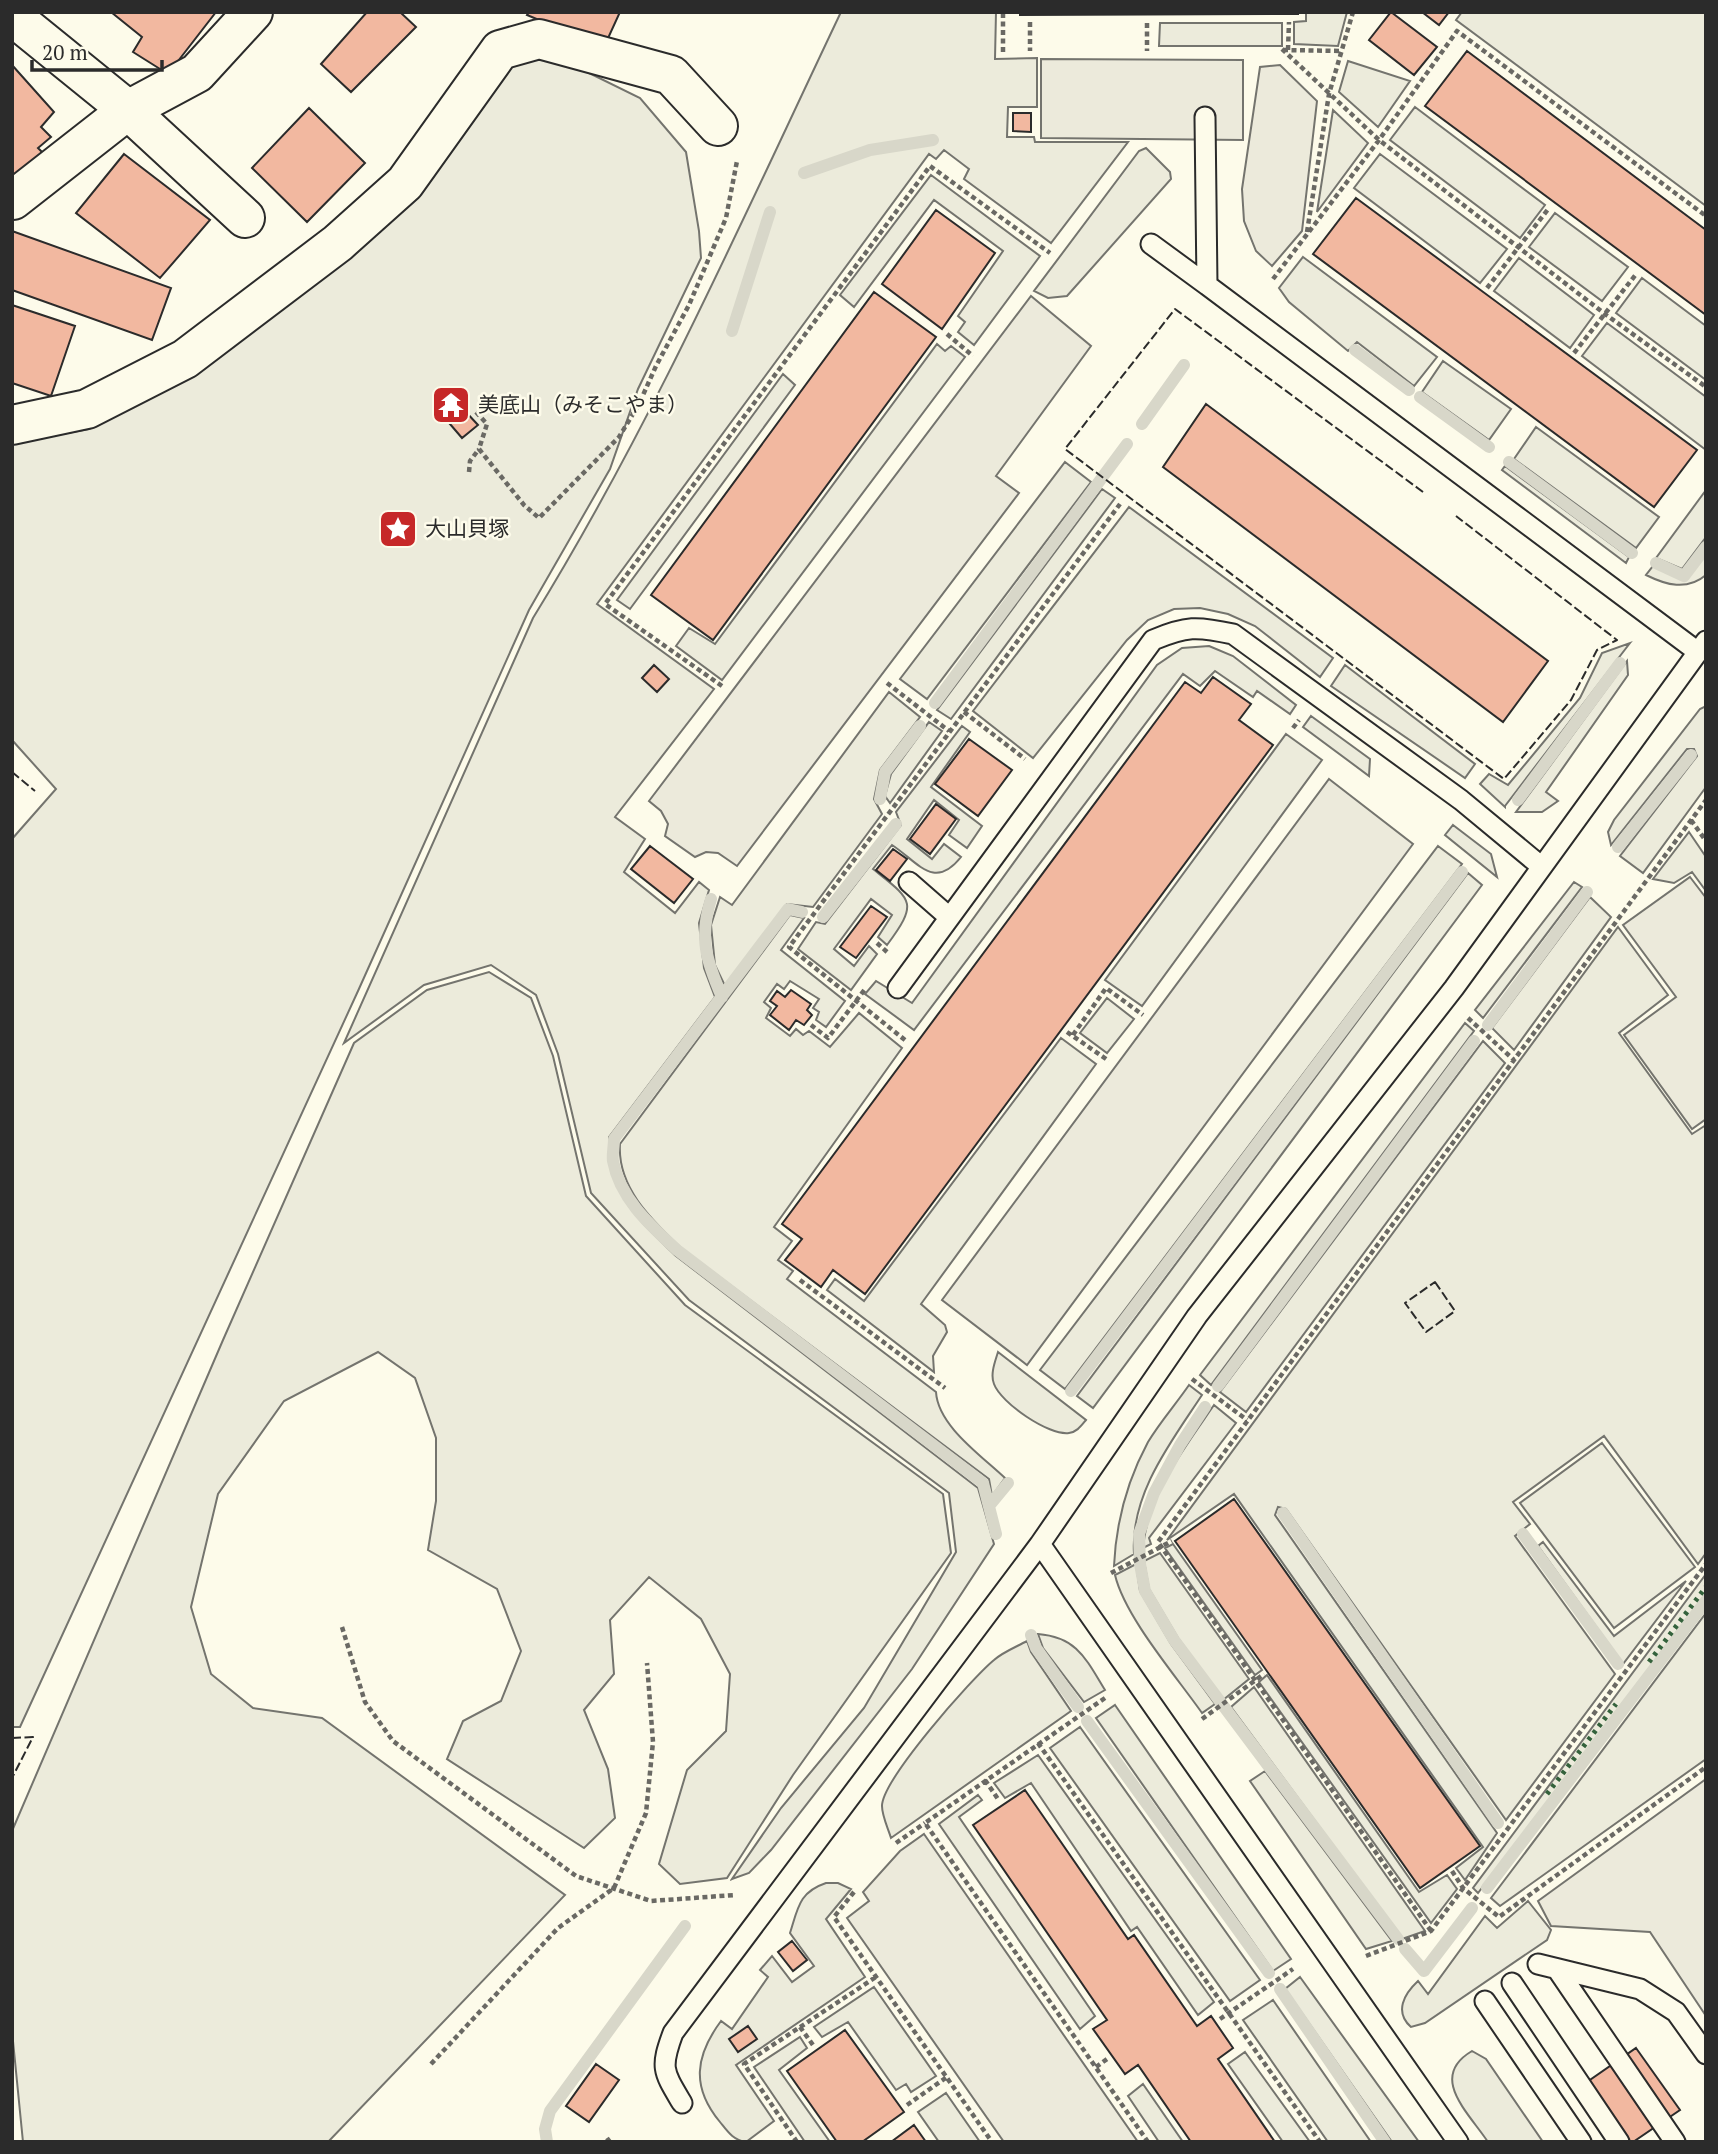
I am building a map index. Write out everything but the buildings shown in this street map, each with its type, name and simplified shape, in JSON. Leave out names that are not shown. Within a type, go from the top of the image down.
[{"type":"street","points":[[13,200],[128,110],[197,73],[253,12]]},
{"type":"street","points":[[12,16],[128,110],[245,218]]},
{"type":"street","points":[[12,425],[88,409],[186,359],[338,243],[405,183],[500,50],[539,39],[671,75],[718,126]]},
{"type":"lane","points":[[1205,117],[1207,285]]},
{"type":"lane","points":[[682,2103],[669,2082],[663,2059],[673,2033],[1040,1544],[1197,1316],[1454,988],[1702,647],[1151,244]]},
{"type":"lane","points":[[898,988],[1153,640],[1179,629],[1205,628],[1233,634],[1461,800],[1542,867]]},
{"type":"lane","points":[[909,882],[949,917]]},
{"type":"lane","points":[[1040,1544],[1458,2142]]},
{"type":"lane","points":[[1675,2142],[1548,1966],[1640,1989],[1676,2012],[1706,2054]]},
{"type":"lane","points":[[1512,1983],[1619,2142]]},
{"type":"lane","points":[[1485,2001],[1581,2142]]},
{"type":"path","points":[[1003,12],[1003,52]]},
{"type":"path","points":[[1307,233],[1329,94],[1353,12]]},
{"type":"path","points":[[1030,22],[1030,51]]},
{"type":"path","points":[[1288,50],[1289,22]]},
{"type":"path","points":[[1147,23],[1147,51]]},
{"type":"path","points":[[1273,279],[1379,140],[1457,31],[1706,216]]},
{"type":"path","points":[[1342,51],[1282,50],[1379,140],[1605,314],[1706,387]]},
{"type":"path","points":[[479,449],[524,505],[539,518],[619,437],[639,404],[689,305],[726,218],[741,143],[718,126]]},
{"type":"path","points":[[722,686],[606,604],[930,166],[1050,253]]},
{"type":"path","points":[[1487,288],[1549,208]]},
{"type":"path","points":[[1574,353],[1637,273]]},
{"type":"path","points":[[947,334],[973,356]]},
{"type":"path","points":[[469,472],[470,461],[479,449],[487,424],[477,412]]},
{"type":"path","points":[[905,1040],[789,947],[1120,504]]},
{"type":"path","points":[[887,683],[949,731]]},
{"type":"path","points":[[964,712],[1025,759]]},
{"type":"path","points":[[1431,1931],[1158,1542],[1706,800]]},
{"type":"path","points":[[1691,820],[1706,841]]},
{"type":"path","points":[[877,943],[891,955]]},
{"type":"path","points":[[811,1025],[828,1038],[870,983]]},
{"type":"path","points":[[1109,1061],[1070,1034],[1106,988],[1143,1015]]},
{"type":"path","points":[[1465,1015],[1514,1060]]},
{"type":"path","points":[[800,1280],[945,1388]]},
{"type":"path","points":[[1191,1378],[1247,1420]]},
{"type":"path","points":[[1111,1573],[1172,1541]]},
{"type":"path","points":[[1366,1956],[1431,1931],[1706,1564]]},
{"type":"path","points":[[342,1626],[365,1702],[393,1741],[576,1876],[651,1901],[778,1893]]},
{"type":"path","points":[[431,2064],[558,1928],[614,1888],[646,1813],[653,1742],[647,1663]]},
{"type":"path","points":[[1202,1720],[1264,1674]]},
{"type":"path","points":[[896,1843],[1105,1698]]},
{"type":"path","points":[[1038,1743],[1320,2142]]},
{"type":"path","points":[[1452,1871],[1464,1888],[1499,1917],[1706,1767]]},
{"type":"path","points":[[985,1780],[998,1799]]},
{"type":"path","points":[[925,1823],[1148,2142]]},
{"type":"path","points":[[854,1892],[834,1917],[992,2142]]},
{"type":"path","points":[[1220,2019],[1293,1969]]},
{"type":"path","points":[[797,2142],[744,2064],[876,1977]]},
{"type":"path","points":[[800,2027],[813,2045]]},
{"type":"path","points":[[1096,2067],[1107,2059]]},
{"type":"path","points":[[907,2105],[947,2077]]},
{"type":"shaded area","points":[[841,12],[996,12],[995,59],[1037,58],[1037,107],[1008,107],[1007,137],[1034,137],[1035,142],[1128,142],[1051,243],[964,179],[969,169],[944,150],[936,159],[929,154],[597,604],[714,689],[615,817],[645,839],[624,872],[675,913],[699,882],[709,890],[699,923],[704,968],[715,997],[609,1137],[610,1157],[619,1190],[637,1217],[676,1256],[978,1488],[994,1544],[912,1669],[771,1850],[749,1873],[732,1879],[781,1808],[864,1708],[956,1552],[949,1493],[689,1300],[591,1193],[558,1054],[536,995],[491,965],[424,985],[344,1043],[533,618],[618,471],[657,395]]},
{"type":"shaded area","points":[[1306,12],[1347,12],[1338,46],[1294,44],[1294,22],[1306,21]]},
{"type":"shaded area","points":[[1462,12],[1706,12],[1706,206],[1456,20]]},
{"type":"shaded area","points":[[1160,23],[1282,23],[1282,46],[1159,46]]},
{"type":"shaded area","points":[[539,53],[583,70],[640,98],[686,152],[701,258],[638,389],[610,469],[529,610],[358,991],[20,1727],[12,1727],[12,839],[56,789],[12,740],[12,443],[89,429],[196,369],[504,65]]},
{"type":"shaded area","points":[[1041,59],[1243,60],[1243,140],[1041,138]]},
{"type":"shaded area","points":[[1348,61],[1410,81],[1378,127],[1339,92]]},
{"type":"shaded area","points":[[1280,65],[1317,101],[1302,231],[1272,266],[1256,251],[1244,221],[1242,189],[1260,67]]},
{"type":"shaded area","points":[[1415,107],[1545,205],[1520,238],[1390,140]]},
{"type":"shaded area","points":[[1333,110],[1368,143],[1317,212]]},
{"type":"shaded area","points":[[1146,148],[1170,172],[1171,179],[1067,296],[1048,298],[1034,291],[1139,151]]},
{"type":"shaded area","points":[[1380,154],[1507,249],[1480,283],[1354,188]]},
{"type":"shaded area","points":[[931,175],[1040,256],[974,345],[958,332],[965,322],[958,316],[1003,251],[934,200],[854,307],[840,295]]},
{"type":"shaded area","points":[[1555,213],[1628,267],[1602,301],[1529,247]]},
{"type":"shaded area","points":[[1303,257],[1437,357],[1414,386],[1357,342],[1348,351],[1289,302],[1279,288]]},
{"type":"shaded area","points":[[1519,258],[1594,315],[1570,348],[1494,291]]},
{"type":"shaded area","points":[[1642,278],[1706,326],[1706,380],[1616,313]]},
{"type":"shaded area","points":[[1031,296],[1091,346],[996,476],[1019,493],[737,866],[718,853],[706,852],[695,857],[665,836],[668,824],[661,811],[649,801]]},
{"type":"shaded area","points":[[1607,323],[1706,397],[1706,450],[1582,356]]},
{"type":"shaded area","points":[[937,344],[945,351],[951,346],[965,357],[722,680],[676,646],[689,628],[715,644]]},
{"type":"shaded area","points":[[1443,361],[1511,409],[1489,440],[1422,392]]},
{"type":"shaded area","points":[[783,374],[795,385],[630,609],[617,600]]},
{"type":"shaded area","points":[[1536,427],[1659,517],[1636,548],[1514,459]]},
{"type":"shaded area","points":[[1065,462],[1091,482],[927,699],[900,679]]},
{"type":"shaded area","points":[[1505,466],[1629,557],[1626,563],[1502,470]]},
{"type":"shaded area","points":[[1102,489],[1115,498],[951,719],[937,710]]},
{"type":"shaded area","points":[[1706,490],[1706,537],[1682,569],[1656,558]]},
{"type":"shaded area","points":[[1129,507],[1333,658],[1320,677],[1255,626],[1228,614],[1200,608],[1174,609],[1148,620],[1127,640],[1033,758],[973,711]]},
{"type":"shaded area","points":[[1706,553],[1706,575],[1691,583],[1669,584],[1646,575],[1653,566],[1685,580]]},
{"type":"shaded area","points":[[1630,643],[1505,807],[1480,784],[1489,774],[1508,785],[1580,698],[1602,653]]},
{"type":"shaded area","points":[[1209,646],[1233,656],[1296,705],[1290,714],[1257,691],[1253,697],[1215,671],[1200,686],[1183,674],[914,1030],[865,994],[876,981],[912,1003],[1157,665],[1182,648]]},
{"type":"shaded area","points":[[1627,661],[1628,675],[1546,792],[1558,801],[1542,812],[1516,812]]},
{"type":"shaded area","points":[[1345,665],[1475,764],[1465,778],[1331,686]]},
{"type":"shaded area","points":[[889,692],[920,717],[880,770],[874,799],[882,814],[813,907],[787,904],[725,986],[715,965],[711,925],[720,897],[732,905]]},
{"type":"shaded area","points":[[1706,706],[1706,787],[1643,873],[1620,856],[1697,756],[1694,749],[1687,749],[1611,845],[1608,832],[1614,820],[1700,709]]},
{"type":"shaded area","points":[[1311,716],[1370,759],[1369,776],[1303,727]]},
{"type":"shaded area","points":[[929,722],[942,731],[890,803],[885,796],[891,774]]},
{"type":"shaded area","points":[[962,726],[970,732],[931,787],[982,826],[967,848],[949,835],[959,820],[934,800],[907,839],[932,859],[944,844],[961,857],[942,872],[926,870],[892,845],[873,869],[903,895],[907,910],[887,945],[878,937],[892,915],[871,899],[834,949],[854,966],[869,946],[877,954],[851,990],[798,949],[816,922],[825,924],[901,825],[896,812]]},
{"type":"shaded area","points":[[1286,734],[1322,760],[1142,1006],[1105,980]]},
{"type":"shaded area","points":[[1329,779],[1413,844],[1027,1365],[942,1300]]},
{"type":"shaded area","points":[[1453,825],[1491,854],[1497,877],[1445,835]]},
{"type":"shaded area","points":[[1689,832],[1706,857],[1706,891],[1692,872],[1674,883],[1653,879]]},
{"type":"shaded area","points":[[1438,846],[1462,864],[1065,1389],[1040,1370]]},
{"type":"shaded area","points":[[1468,873],[1482,885],[1093,1408],[1077,1396]]},
{"type":"shaded area","points":[[1690,877],[1706,898],[1706,1119],[1692,1129],[1624,1035],[1676,997],[1623,925]]},
{"type":"shaded area","points":[[1574,882],[1582,887],[1483,1018],[1475,1010]]},
{"type":"shaded area","points":[[1590,897],[1611,917],[1514,1050],[1492,1028]]},
{"type":"shaded area","points":[[790,915],[804,918],[781,950],[845,1001],[826,1027],[816,1020],[819,1012],[813,1008],[819,999],[790,981],[784,989],[777,984],[764,1002],[771,1008],[766,1018],[790,1036],[796,1029],[803,1035],[809,1031],[830,1047],[859,1013],[902,1048],[774,1227],[792,1241],[778,1260],[793,1271],[787,1279],[936,1392],[944,1417],[963,1440],[1005,1478],[992,1496],[989,1479],[682,1249],[649,1215],[624,1175],[620,1144]]},
{"type":"shaded area","points":[[1618,927],[1668,995],[1619,1033],[1692,1134],[1706,1125],[1706,1553],[1698,1564],[1604,1436],[1513,1502],[1530,1524],[1515,1536],[1615,1674],[1506,1820],[1286,1509],[1278,1507],[1275,1515],[1497,1833],[1465,1880],[1456,1868],[1483,1847],[1234,1494],[1167,1540]]},
{"type":"shaded area","points":[[489,972],[531,998],[553,1056],[586,1196],[685,1305],[943,1494],[951,1553],[793,1775],[727,1878],[680,1884],[659,1864],[687,1770],[726,1731],[730,1674],[701,1619],[649,1577],[610,1620],[614,1674],[584,1710],[608,1769],[615,1818],[584,1848],[447,1759],[463,1721],[501,1701],[521,1651],[497,1589],[428,1550],[436,1501],[436,1438],[415,1378],[378,1352],[284,1401],[218,1494],[191,1607],[211,1674],[253,1708],[322,1718],[565,1895],[328,2142],[23,2142],[12,2031],[12,1831],[354,1043],[427,990]]},
{"type":"shaded area","points":[[1107,998],[1134,1019],[1107,1053],[1080,1033]]},
{"type":"shaded area","points":[[1465,1023],[1474,1031],[1211,1385],[1200,1375]]},
{"type":"shaded area","points":[[1061,1038],[1096,1064],[921,1304],[945,1325],[947,1332],[933,1356],[934,1372],[827,1290],[835,1279],[864,1301]]},
{"type":"shaded area","points":[[1483,1041],[1505,1063],[1246,1412],[1220,1392]]},
{"type":"shaded area","points":[[998,1352],[1086,1420],[1074,1431],[1060,1433],[1038,1424],[1016,1409],[998,1392],[994,1384],[993,1372]]},
{"type":"shaded area","points":[[1189,1385],[1202,1395],[1166,1450],[1146,1490],[1139,1510],[1134,1554],[1114,1566],[1120,1518],[1134,1472],[1148,1442]]},
{"type":"shaded area","points":[[1214,1405],[1236,1423],[1149,1538],[1151,1544],[1143,1548],[1146,1529],[1160,1491],[1180,1455]]},
{"type":"shaded area","points":[[1602,1443],[1695,1567],[1614,1628],[1520,1503]]},
{"type":"shaded area","points":[[1543,1542],[1614,1636],[1686,1581],[1623,1664],[1538,1546]]},
{"type":"shaded area","points":[[1173,1544],[1262,1670],[1255,1675],[1165,1548]]},
{"type":"shaded area","points":[[1160,1553],[1249,1679],[1223,1700],[1178,1638],[1149,1589],[1144,1561]]},
{"type":"shaded area","points":[[1136,1564],[1140,1591],[1171,1644],[1215,1704],[1202,1713],[1140,1627],[1121,1591],[1115,1575]]},
{"type":"shaded area","points":[[1706,1574],[1706,1594],[1478,1893],[1473,1888]]},
{"type":"shaded area","points":[[1706,1613],[1706,1759],[1500,1906],[1491,1898]]},
{"type":"shaded area","points":[[1038,1634],[1051,1636],[1071,1645],[1086,1659],[1105,1690],[1084,1702],[1043,1648]]},
{"type":"shaded area","points":[[1027,1641],[1031,1652],[1071,1711],[891,1838],[882,1806],[886,1793],[911,1753],[948,1708],[994,1660]]},
{"type":"shaded area","points":[[1267,1675],[1419,1892],[1447,1875],[1457,1889],[1431,1923],[1259,1682]]},
{"type":"shaded area","points":[[1254,1687],[1425,1931],[1402,1939],[1231,1707]]},
{"type":"shaded area","points":[[1115,1705],[1291,1959],[1273,1971],[1096,1718]]},
{"type":"shaded area","points":[[1080,1727],[1260,1980],[1230,2001],[1050,1748]]},
{"type":"shaded area","points":[[1038,1755],[1214,2002],[1198,2015],[1137,1927],[1131,1931],[1031,1783],[1005,1798],[994,1783]]},
{"type":"shaded area","points":[[1265,1771],[1392,1941],[1366,1949],[1250,1781]]},
{"type":"shaded area","points":[[1706,1779],[1706,2016],[1650,1932],[1551,1926],[1538,1901]]},
{"type":"shaded area","points":[[978,1795],[982,1800],[959,1817],[1095,2016],[1080,2029],[939,1824]]},
{"type":"shaded area","points":[[924,1834],[1138,2142],[1004,2142],[847,1918],[869,1901],[863,1892],[900,1851]]},
{"type":"shaded area","points":[[826,1883],[838,1883],[851,1889],[826,1919],[865,1977],[736,2065],[774,2121],[746,2142],[741,2141],[726,2129],[704,2096],[700,2072],[702,2059],[712,2034],[721,2021],[732,2029],[768,1977],[760,1970],[772,1956],[792,1982],[814,1966],[790,1933],[805,1896]]},
{"type":"shaded area","points":[[1528,1901],[1551,1930],[1547,1940],[1425,2023],[1411,2027],[1402,2009],[1405,1997],[1413,1986],[1418,1981],[1428,1994],[1485,1916],[1497,1928]]},
{"type":"shaded area","points":[[1300,1977],[1419,2142],[1392,2142],[1285,1989]]},
{"type":"shaded area","points":[[874,1987],[936,2076],[911,2092],[906,2084],[896,2090],[848,2022],[822,2037],[814,2027]]},
{"type":"shaded area","points":[[1273,2000],[1371,2142],[1328,2142],[1243,2020]]},
{"type":"shaded area","points":[[800,2037],[807,2048],[779,2070],[830,2142],[805,2142],[754,2067]]},
{"type":"shaded area","points":[[1472,2051],[1486,2059],[1543,2142],[1488,2142],[1463,2107],[1452,2083],[1453,2072],[1459,2061]]},
{"type":"shaded area","points":[[1245,2052],[1310,2142],[1283,2142],[1228,2064]]},
{"type":"shaded area","points":[[1143,2084],[1183,2142],[1159,2142],[1128,2096]]},
{"type":"shaded area","points":[[946,2093],[980,2142],[939,2142],[918,2112]]},
{"type":"waterway","points":[[804,173],[870,150],[933,140]]},
{"type":"waterway","points":[[732,331],[770,212]]},
{"type":"waterway","points":[[1355,350],[1409,390]]},
{"type":"waterway","points":[[1142,424],[1184,365]]},
{"type":"waterway","points":[[1420,397],[1489,447]]},
{"type":"waterway","points":[[935,703],[1127,444]]},
{"type":"waterway","points":[[1509,462],[1632,553]]},
{"type":"waterway","points":[[1656,563],[1684,576],[1706,547]]},
{"type":"waterway","points":[[1518,800],[1620,663]]},
{"type":"waterway","points":[[880,799],[885,772],[920,726]]},
{"type":"waterway","points":[[1618,847],[1691,755]]},
{"type":"waterway","points":[[823,917],[896,824]]},
{"type":"waterway","points":[[1071,1391],[1462,872]]},
{"type":"waterway","points":[[1488,1025],[1587,892]]},
{"type":"waterway","points":[[711,899],[705,926],[706,949],[722,997]]},
{"type":"waterway","points":[[802,912],[788,909],[614,1139],[613,1159],[617,1175],[629,1200],[677,1250],[983,1483],[996,1534]]},
{"type":"waterway","points":[[1218,1386],[1474,1041]]},
{"type":"waterway","points":[[1205,1407],[1180,1445],[1154,1493],[1139,1534],[1140,1564],[1145,1591],[1174,1640],[1398,1939]]},
{"type":"waterway","points":[[989,1506],[1008,1483]]},
{"type":"waterway","points":[[1283,1513],[1498,1823]]},
{"type":"waterway","points":[[1523,1534],[1618,1664]]},
{"type":"waterway","points":[[1487,1888],[1706,1601]]},
{"type":"waterway","points":[[1031,1635],[1036,1648],[1078,1707]]},
{"type":"waterway","points":[[1087,1721],[1269,1973]]},
{"type":"waterway","points":[[1405,1949],[1424,1971],[1472,1908]]},
{"type":"waterway","points":[[547,2142],[545,2129],[550,2111],[685,1926]]},
{"type":"waterway","points":[[1280,1989],[1385,2142]]},
{"type":"hedge","points":[[1649,1662],[1706,1587]]},
{"type":"hedge","points":[[1547,1794],[1616,1704]]},
{"type":"fence","points":[[1423,492],[1175,309],[1065,449],[1504,779],[1571,700],[1597,650],[1617,640],[1456,516]]},
{"type":"fence","points":[[12,772],[35,791]]},
{"type":"fence","points":[[1435,1282],[1455,1311],[1426,1332],[1405,1303],[1435,1282]]},
{"type":"fence","points":[[12,1738],[33,1737],[12,1778]]},
{"type":"fence","points":[[12,2107],[13,2142]]},
{"type":"place","name":"美底山（みそこやま）","points":[[451,405]]},
{"type":"place","name":"大山貝塚","points":[[398,529]]}]
